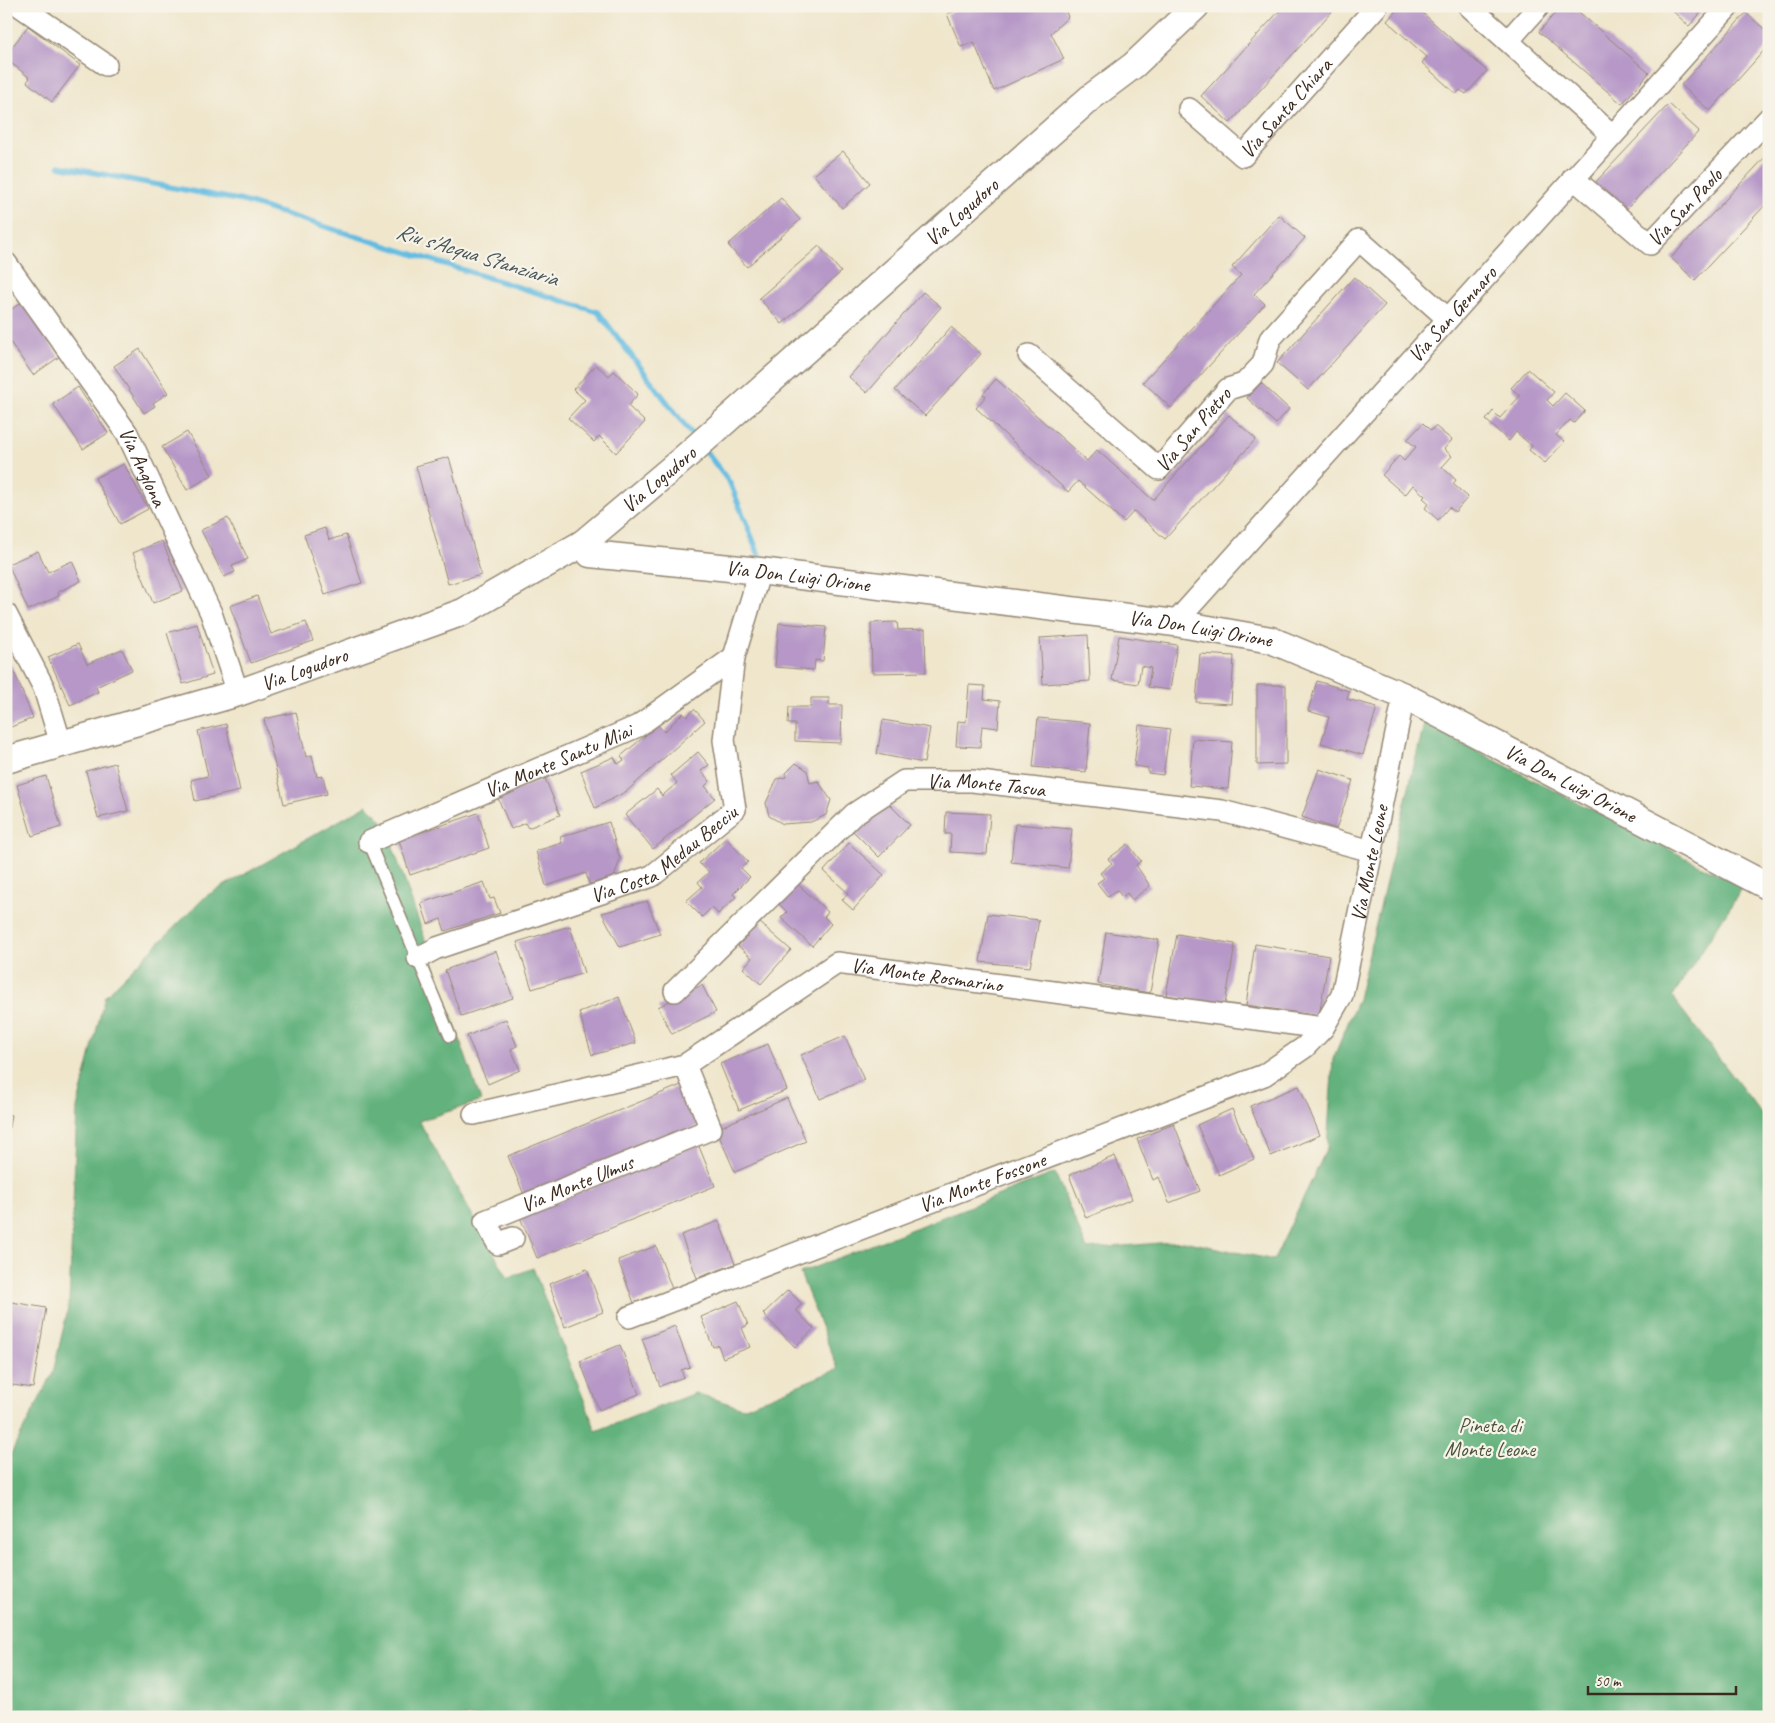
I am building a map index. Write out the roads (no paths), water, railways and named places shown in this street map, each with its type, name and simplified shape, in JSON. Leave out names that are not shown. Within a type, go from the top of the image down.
[{"type":"street","points":[[20,6],[106,65]]},
{"type":"street","name":"Via Logudoro","points":[[6,760],[238,693],[463,612],[583,543],[684,458],[1090,98],[1134,65],[1196,6]]},
{"type":"street","name":"Via Santa Chiara","points":[[1189,109],[1243,156],[1378,6]]},
{"type":"street","points":[[1469,6],[1612,135]]},
{"type":"street","points":[[1508,41],[1539,6]]},
{"type":"street","name":"Via San Gennaro","points":[[1175,622],[1729,6]]},
{"type":"street","name":"Via San Paolo","points":[[1573,178],[1650,244],[1769,118]]},
{"type":"street","name":"Via San Pietro","points":[[1029,355],[1159,469],[1228,389],[1244,384],[1263,364],[1270,339],[1359,240],[1447,318]]},
{"type":"street","name":"Via Anglona","points":[[6,263],[127,434],[210,613],[238,693]]},
{"type":"street","name":"Via Don Luigi Orione","points":[[583,543],[590,554],[760,571],[1175,622],[1271,640],[1404,696],[1769,886]]},
{"type":"street","name":"Via Costa Medau Becciu","points":[[418,958],[438,948],[652,876],[735,808],[724,740],[734,657],[760,571]]},
{"type":"street","points":[[6,614],[44,688],[61,744]]},
{"type":"street","name":"Via Monte Santu Miai","points":[[369,842],[638,726],[734,657]]},
{"type":"street","name":"Via Monte Leone","points":[[1323,1028],[1342,995],[1404,696]]},
{"type":"street","name":"Via Monte Tasua","points":[[675,991],[854,814],[904,781],[972,781],[1222,811],[1372,851]]},
{"type":"street","name":"Via Monte Rosmarino","points":[[474,1114],[685,1065],[837,963],[1323,1028]]},
{"type":"street","name":"Via Monte Fossone","points":[[629,1317],[1264,1075],[1305,1047],[1323,1028]]},
{"type":"street","name":"Via Monte Ulmus","points":[[513,1238],[498,1244],[485,1221],[711,1129],[685,1065]]},
{"type":"lane","points":[[369,842],[450,1036]]},
{"type":"waterway","name":"Riu s'Acqua Stanziaria","points":[[59,166],[243,201],[598,312],[696,440]]},
{"type":"waterway","name":"Riu s'Acqua Stanziaria","points":[[704,449],[730,483],[759,555]]},
{"type":"park label","name":"Pineta di Monte Leone","points":[[1490,1437]]}]
